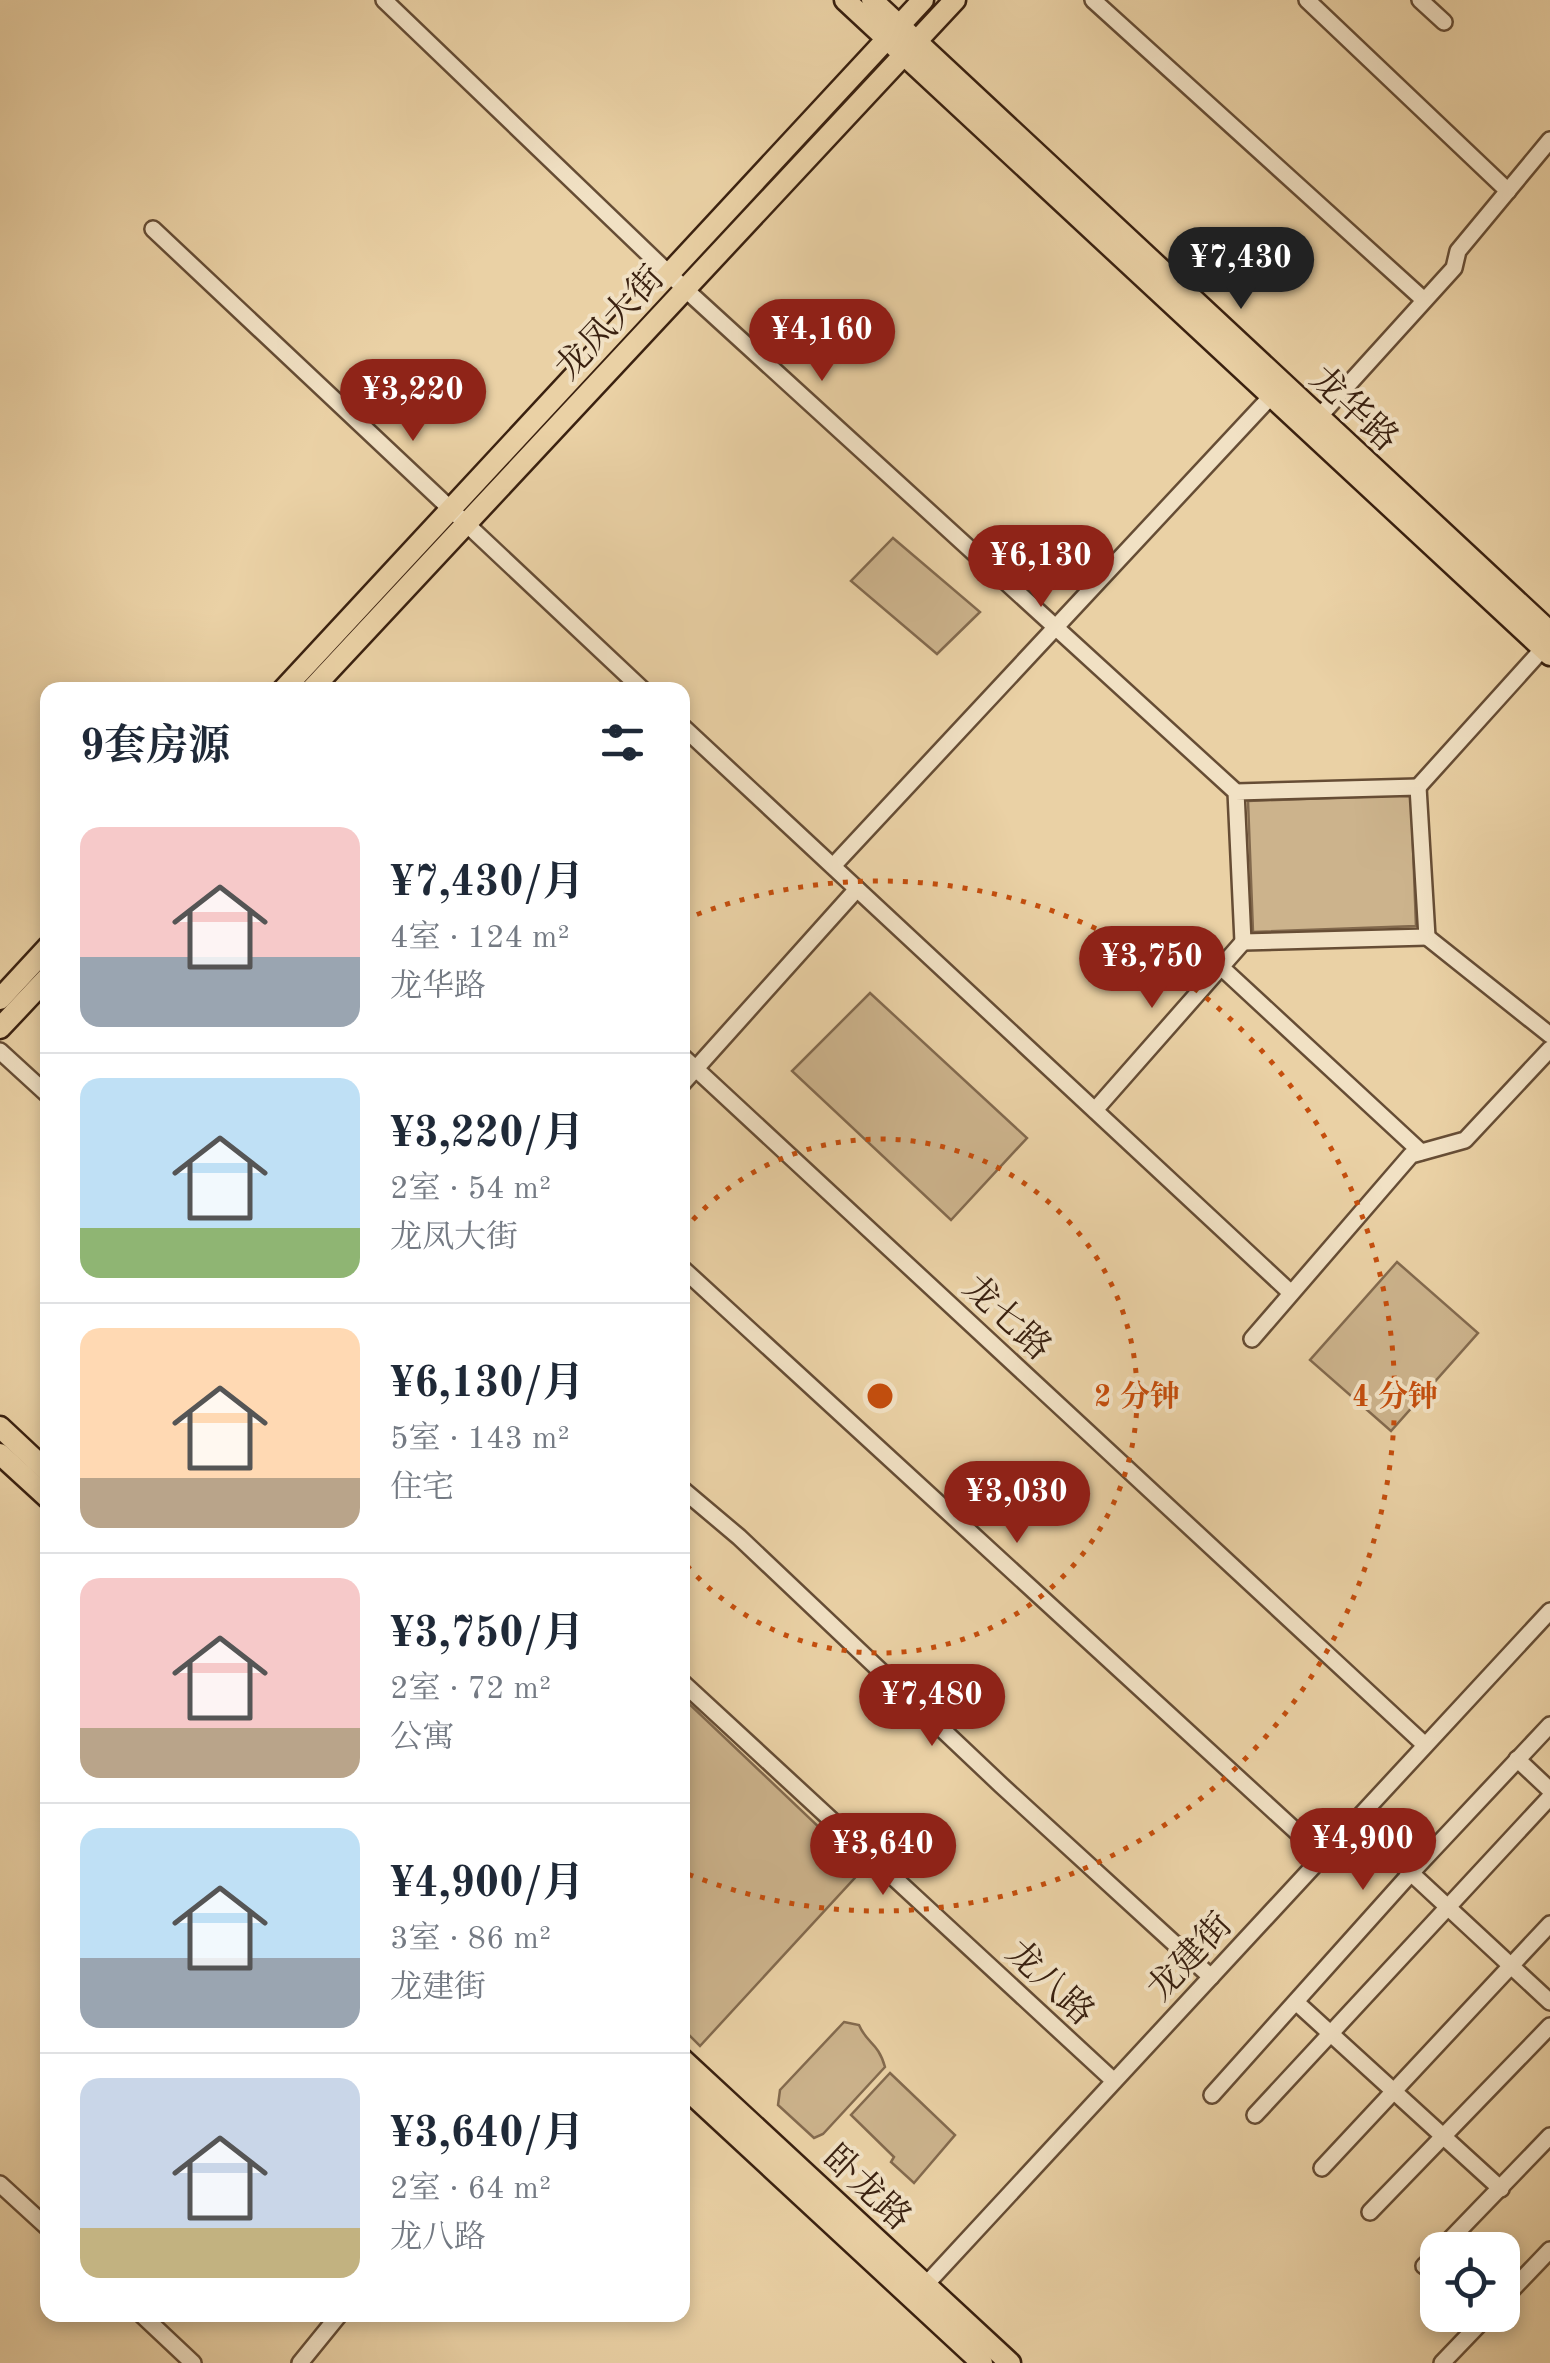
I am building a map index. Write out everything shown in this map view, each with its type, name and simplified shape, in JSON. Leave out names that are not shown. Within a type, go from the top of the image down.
[{"type":"main road","points":[[845,0],[893,32],[1548,644]]},
{"type":"main road","points":[[872,0],[893,32]]},
{"type":"main road","name":"龙凤大街","points":[[677,282],[923,0]]},
{"type":"main road","name":"龙凤大街","points":[[293,682],[458,517],[677,282],[955,0]]},
{"type":"main road","name":"龙华路","points":[[1277,390],[1318,418],[1548,644]]},
{"type":"main road","name":"龙凤大街","points":[[318,682],[458,517]]},
{"type":"main road","points":[[0,999],[40,956]]},
{"type":"main road","points":[[0,1028],[40,985]]},
{"type":"main road","points":[[0,1427],[40,1464]]},
{"type":"main road","points":[[0,1454],[40,1491]]},
{"type":"main road","name":"卧龙路","points":[[690,2067],[920,2292],[982,2363]]},
{"type":"main road","name":"卧龙路","points":[[690,2092],[920,2292],[1010,2363]]},
{"type":"street","points":[[384,0],[677,282],[1236,792],[1418,788]]},
{"type":"street","points":[[1093,0],[1424,300]]},
{"type":"street","points":[[1307,0],[1508,190]]},
{"type":"street","points":[[1420,0],[1444,22]]},
{"type":"street","points":[[1318,418],[1454,268],[1458,251],[1548,148]]},
{"type":"street","points":[[153,229],[635,682]]},
{"type":"street","points":[[833,866],[1277,390]]},
{"type":"street","points":[[1427,938],[1418,788],[1548,644]]},
{"type":"street","points":[[690,733],[1291,1293]]},
{"type":"street","points":[[1095,1110],[1243,942],[1236,792]]},
{"type":"street","points":[[690,1076],[857,889]]},
{"type":"street","points":[[1243,942],[1427,938],[1550,1035]]},
{"type":"street","points":[[1221,967],[1421,1152]]},
{"type":"street","points":[[1252,1339],[1411,1155],[1465,1140],[1550,1049]]},
{"type":"street","points":[[0,1051],[40,1088]]},
{"type":"street","name":"龙七路","points":[[690,1063],[1426,1745]]},
{"type":"street","points":[[690,1275],[1322,1856]]},
{"type":"street","points":[[690,1496],[1211,1976]]},
{"type":"street","name":"龙建街","points":[[920,2292],[1550,1610]]},
{"type":"street","name":"龙八路","points":[[690,1689],[1114,2081]]},
{"type":"street","points":[[1212,2095],[1550,1725]]},
{"type":"street","points":[[1255,2115],[1550,1794],[1517,1760]]},
{"type":"street","points":[[1355,1821],[1550,2002]]},
{"type":"street","points":[[1322,2168],[1550,1924]]},
{"type":"street","points":[[1296,2002],[1501,2189]]},
{"type":"street","points":[[1370,2212],[1550,2026]]},
{"type":"street","points":[[1458,2232],[1550,2136]]},
{"type":"street","points":[[0,2184],[40,2221]]},
{"type":"street","points":[[1520,2281],[1550,2250]]},
{"type":"street","points":[[150,2322],[194,2363]]},
{"type":"street","points":[[300,2363],[333,2322]]},
{"type":"street","points":[[1442,2363],[1472,2332]]},
{"type":"shaded area","points":[[893,538],[980,612],[937,654],[851,581]]},
{"type":"shaded area","points":[[1411,795],[1416,926],[1253,932],[1248,801]]},
{"type":"shaded area","points":[[870,993],[1027,1138],[951,1220],[792,1071]]},
{"type":"shaded area","points":[[1397,1262],[1478,1333],[1391,1431],[1310,1360]]},
{"type":"shaded area","points":[[690,1705],[863,1869],[700,2046],[690,2036]]},
{"type":"shaded area","points":[[844,2022],[859,2025],[885,2067],[823,2134],[814,2138],[778,2105],[780,2090]]},
{"type":"shaded area","points":[[890,2073],[955,2135],[914,2183],[851,2115]]}]
